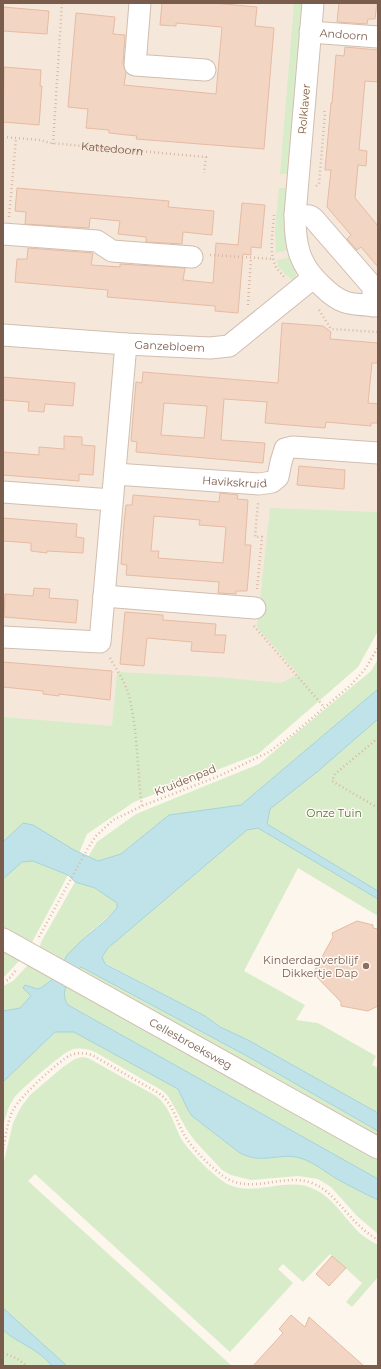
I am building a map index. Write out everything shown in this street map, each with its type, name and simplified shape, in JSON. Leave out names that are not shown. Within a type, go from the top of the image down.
[{"type":"street","points":[[140,3],[135,65],[205,70]]},
{"type":"street","name":"Rolklaver","points":[[296,215],[310,216],[314,218],[373,287],[376,306],[354,304],[332,296],[306,270],[298,252],[295,233],[296,215],[313,3]]},
{"type":"street","name":"Andoorn","points":[[310,32],[378,37]]},
{"type":"street","points":[[5,234],[97,241],[112,251],[192,257]]},
{"type":"street","name":"Ganzebloem","points":[[3,335],[126,344],[210,348],[229,346],[313,278]]},
{"type":"street","points":[[3,637],[100,642],[126,344]]},
{"type":"street","name":"Havikskruid","points":[[115,474],[259,484],[272,482],[278,477],[285,449],[293,447],[378,453]]},
{"type":"street","points":[[3,492],[112,500]]},
{"type":"street","points":[[104,596],[255,608]]},
{"type":"street","name":"Cellesbroeksweg","points":[[3,940],[378,1148]]},
{"type":"path","points":[[53,144],[62,3]]},
{"type":"path","name":"Kattedoorn","points":[[3,137],[40,140],[53,144],[206,157],[204,173]]},
{"type":"path","points":[[5,234],[16,138]]},
{"type":"path","points":[[192,257],[197,254],[274,259]]},
{"type":"path","points":[[246,332],[251,258]]},
{"type":"path","points":[[259,484],[255,537],[262,537],[254,627],[324,707]]},
{"type":"path","points":[[100,642],[117,670],[129,695],[134,724],[142,806]]},
{"type":"path","name":"Kruidenpad","points":[[30,954],[88,848],[96,836],[113,820],[142,806],[219,776],[269,752],[292,735],[351,685],[366,668],[378,647]]},
{"type":"path","points":[[378,738],[335,774],[332,781],[378,808]]},
{"type":"path","points":[[3,1149],[10,1117],[21,1097],[64,1059],[76,1053],[86,1053],[92,1055],[162,1096],[172,1108],[188,1141],[196,1151],[228,1179],[236,1183],[250,1185],[297,1180],[316,1185],[332,1196],[360,1227],[378,1240]]},
{"type":"path","points":[[3,1353],[16,1358],[27,1366]]},
{"type":"shaded area","points":[[3,3],[378,3],[378,602],[315,674],[141,739],[3,732]]},
{"type":"green space","points":[[294,3],[304,3],[289,174],[280,174]]},
{"type":"green space","points":[[279,188],[288,189],[286,239],[288,250],[276,253],[275,230]]},
{"type":"green space","points":[[291,257],[296,273],[295,283],[278,267],[277,260]]},
{"type":"green space","points":[[270,508],[378,512],[378,631],[358,667],[258,754],[134,802],[87,834],[79,853],[23,823],[3,842],[3,717],[112,726],[117,672],[217,677],[281,683],[298,674],[257,627]]},
{"type":"green space","points":[[378,659],[378,689],[241,805],[169,815],[121,854],[98,861],[88,857],[97,842],[136,814],[259,764],[371,671]]},
{"type":"green space","name":"Onze Tuin","points":[[378,718],[378,891],[267,824],[270,809]]},
{"type":"green space","points":[[258,828],[378,899],[378,916],[298,868],[244,971],[305,1005],[296,1020],[318,1023],[376,1056],[372,1065],[378,1068],[378,1113],[248,1040],[220,1027],[205,1016],[103,962],[102,954],[108,948],[247,830]]},
{"type":"green space","points":[[27,861],[33,861],[68,875],[29,948],[3,933],[3,879],[17,866]]},
{"type":"green space","points":[[75,882],[95,888],[117,903],[117,908],[73,949],[61,966],[39,949],[41,942]]},
{"type":"green space","points":[[3,944],[20,960],[3,978]]},
{"type":"green space","points":[[29,964],[57,976],[40,988],[26,985],[31,996],[20,1008],[3,1011],[3,986],[13,981]]},
{"type":"green space","points":[[81,967],[247,1056],[378,1131],[378,1141],[76,973]]},
{"type":"green space","points":[[68,982],[378,1156],[378,1179],[68,1005],[64,999],[64,991]]},
{"type":"green space","points":[[74,1031],[178,1089],[192,1116],[240,1153],[256,1158],[285,1156],[300,1158],[310,1162],[342,1182],[378,1200],[378,1234],[357,1216],[331,1187],[318,1179],[298,1176],[251,1180],[231,1175],[222,1170],[195,1141],[187,1130],[168,1096],[163,1091],[89,1050],[71,1050],[32,1080],[14,1098],[7,1113],[3,1128],[3,1082],[55,1032]]},
{"type":"green space","points":[[82,1057],[88,1058],[156,1096],[165,1106],[182,1140],[189,1150],[210,1171],[230,1185],[252,1189],[298,1185],[309,1187],[332,1201],[362,1235],[378,1245],[378,1277],[352,1307],[346,1302],[362,1283],[330,1254],[303,1282],[283,1264],[278,1269],[293,1283],[230,1352],[35,1174],[28,1181],[232,1366],[67,1366],[3,1308],[3,1165],[13,1123],[21,1107],[30,1095],[63,1067],[75,1059]]},
{"type":"green space","points":[[3,1330],[41,1355],[52,1366],[3,1366]]},
{"type":"water","points":[[378,689],[378,719],[317,772],[270,809],[267,824],[378,891],[378,899],[258,828],[247,830],[108,948],[102,957],[105,964],[205,1016],[220,1027],[248,1040],[378,1113],[378,1131],[247,1056],[81,967],[67,984],[64,995],[68,1005],[378,1179],[378,1200],[342,1182],[310,1162],[300,1158],[285,1156],[256,1158],[240,1153],[192,1116],[178,1089],[74,1032],[55,1032],[3,1082],[3,1011],[20,1008],[31,996],[23,988],[25,985],[37,989],[41,988],[57,976],[67,955],[106,920],[117,908],[117,903],[95,888],[75,882],[68,875],[33,861],[22,862],[3,879],[3,842],[23,823],[33,825],[74,850],[98,861],[121,854],[169,815],[241,805]]},
{"type":"water","points":[[3,1308],[67,1366],[52,1366],[41,1355],[3,1330]]},
{"type":"building","points":[[162,3],[213,3],[257,7],[255,26],[274,28],[264,149],[136,139],[137,136],[109,133],[109,130],[86,128],[88,109],[68,107],[76,13],[115,17],[113,34],[125,35],[123,64],[126,72],[124,85],[216,94],[222,27],[176,23],[176,26],[160,25]]},
{"type":"building","points":[[339,3],[377,3],[375,19],[368,19],[367,24],[337,22]]},
{"type":"building","points":[[3,7],[49,11],[47,34],[3,31]]},
{"type":"building","points":[[345,47],[378,50],[378,82],[365,81],[359,150],[367,151],[366,166],[358,165],[355,198],[378,226],[378,267],[361,247],[357,250],[347,239],[351,235],[327,207],[331,170],[325,170],[336,55],[344,56]]},
{"type":"building","points":[[4,67],[41,70],[40,86],[42,86],[39,125],[3,122]]},
{"type":"building","points":[[17,188],[169,201],[168,207],[214,211],[212,235],[183,232],[182,244],[146,242],[146,237],[118,234],[120,221],[90,218],[89,228],[25,224],[26,212],[15,211]]},
{"type":"building","points":[[242,203],[265,205],[261,248],[251,247],[251,255],[243,254],[238,313],[215,311],[215,306],[107,297],[108,290],[15,282],[17,259],[27,259],[28,248],[93,253],[91,265],[120,267],[120,264],[185,268],[183,280],[213,283],[216,243],[238,245]]},
{"type":"building","points":[[282,323],[323,326],[331,332],[330,339],[378,343],[378,363],[372,363],[368,403],[378,404],[378,423],[371,423],[371,426],[326,422],[325,428],[265,423],[267,402],[224,399],[221,440],[265,443],[263,463],[136,452],[137,442],[131,441],[136,382],[142,383],[143,372],[278,383]],"holes":[[[164,403],[207,406],[204,438],[161,435]]]},
{"type":"building","points":[[3,377],[75,383],[73,406],[45,404],[44,412],[28,411],[29,402],[3,400]]},
{"type":"building","points":[[64,436],[82,437],[82,445],[95,446],[93,475],[79,474],[79,481],[3,475],[3,452],[39,455],[39,447],[64,449]]},
{"type":"building","points":[[299,466],[345,470],[344,489],[297,485]]},
{"type":"building","points":[[220,493],[238,495],[237,499],[248,500],[245,545],[251,545],[247,591],[236,591],[236,594],[218,593],[219,582],[126,575],[127,565],[121,564],[124,523],[126,505],[132,505],[133,495],[219,502]],"holes":[[[154,516],[200,520],[199,525],[226,527],[223,563],[158,558],[159,551],[151,551]]]},
{"type":"building","points":[[3,518],[77,524],[76,537],[84,538],[83,553],[47,551],[47,553],[31,551],[31,543],[3,541]]},
{"type":"building","points":[[34,588],[50,589],[49,598],[78,600],[76,623],[4,617],[5,594],[33,596]]},
{"type":"building","points":[[125,612],[163,615],[163,620],[216,624],[215,635],[226,635],[224,653],[191,651],[192,642],[147,638],[144,666],[120,664]]},
{"type":"building","points":[[3,662],[112,671],[110,700],[59,694],[59,696],[43,694],[43,691],[3,687]]},
{"type":"building","points":[[357,921],[373,925],[373,928],[378,929],[378,1006],[368,1011],[341,1006],[341,1002],[313,973],[333,937],[332,933]]},
{"type":"building","points":[[332,1256],[346,1268],[329,1286],[316,1274]]},
{"type":"building","points":[[291,1315],[305,1327],[309,1317],[364,1366],[253,1366],[283,1333],[279,1329]]},
{"type":"place","name":"Kinderdagverblijf Dikkertje Dap","points":[[366,966]]}]
